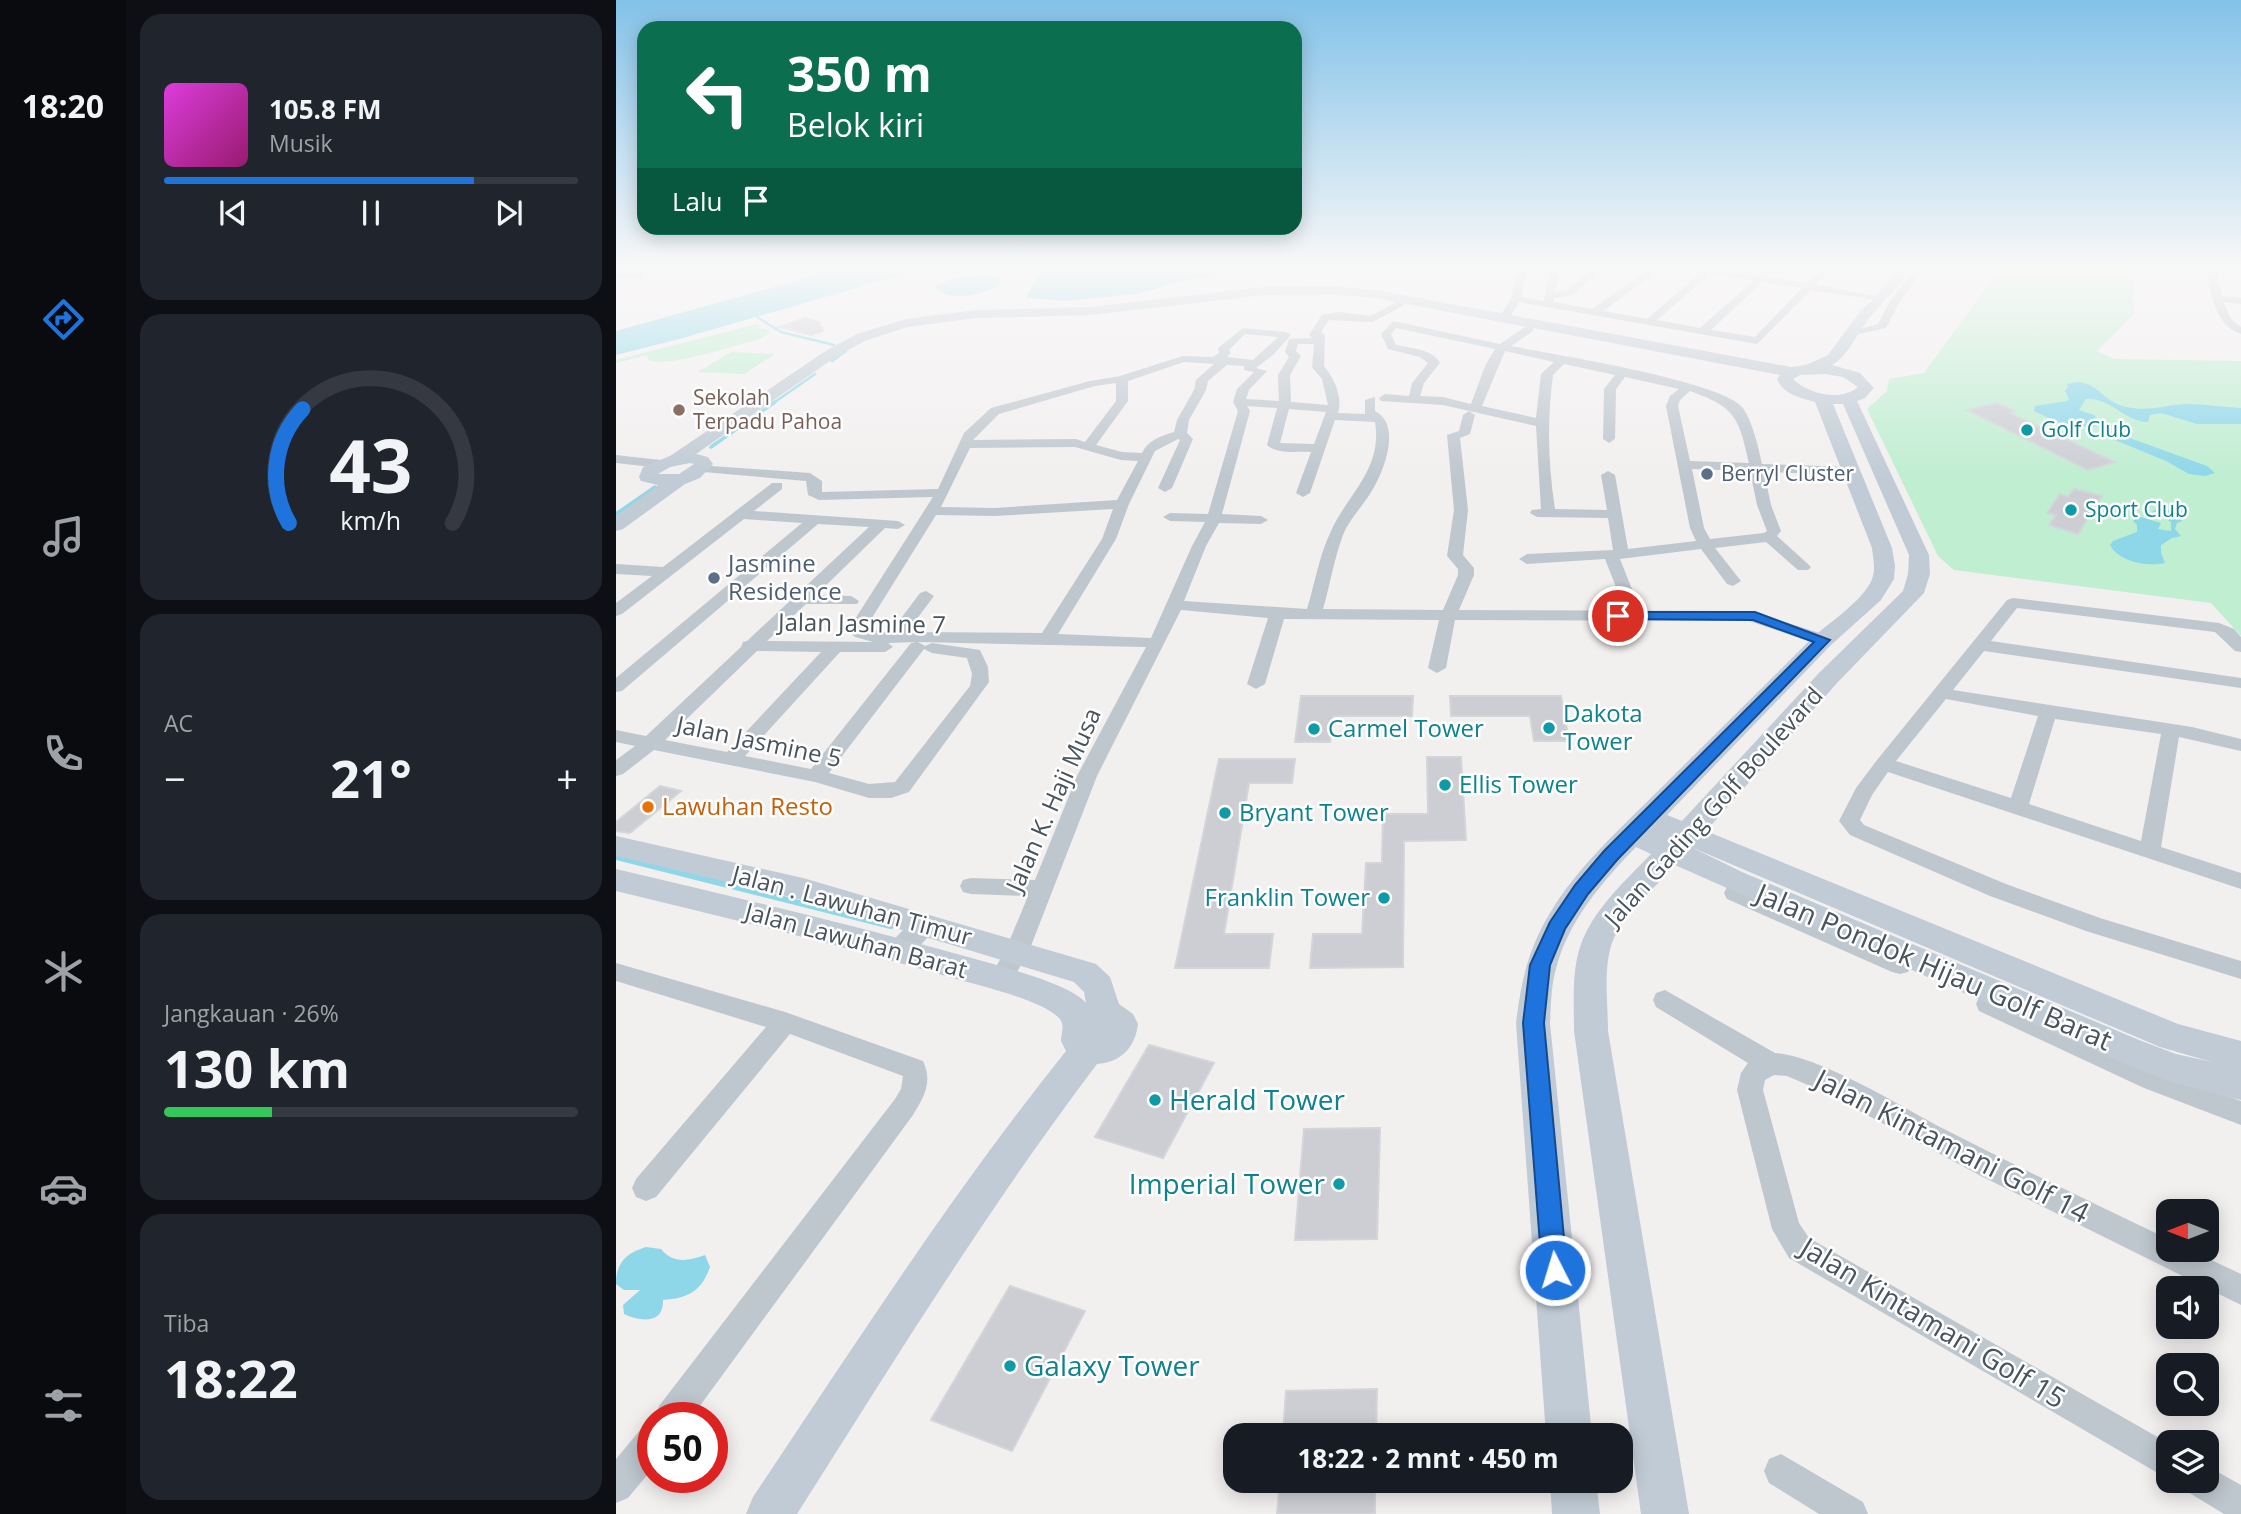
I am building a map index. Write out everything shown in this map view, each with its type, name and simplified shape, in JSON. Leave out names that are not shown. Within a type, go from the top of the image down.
[{"type":"street","points":[[702,457],[809,368],[863,337]]},
{"type":"street","points":[[616,503],[667,470],[702,457],[830,368],[876,340],[887,337]]},
{"type":"street","points":[[1180,434],[1183,420],[1200,390],[1202,380],[1226,353],[1222,350],[1237,337]]},
{"type":"street","points":[[1287,337],[1290,352],[1295,356],[1284,375],[1285,404],[1273,445],[1318,448]]},
{"type":"street","points":[[1303,493],[1332,413],[1328,378],[1318,367],[1320,337]]},
{"type":"street","points":[[1387,337],[1412,374],[1414,398]]},
{"type":"street","points":[[1450,337],[1688,387],[1722,398],[1737,409],[1774,531],[1769,537],[1616,555],[1527,559]]},
{"type":"street","points":[[1437,668],[1449,615],[1467,571],[1455,556],[1461,510],[1453,435],[1464,434],[1491,366],[1502,347],[1518,337]]},
{"type":"street","points":[[1572,337],[1788,375],[1829,361],[1851,337]]},
{"type":"street","points":[[1597,337],[1788,375]]},
{"type":"street","points":[[1739,337],[1760,340],[1763,337]]},
{"type":"street","points":[[1788,375],[1791,388],[1822,398],[1847,398],[1863,392],[1866,388],[1849,361],[1865,337]]},
{"type":"street","points":[[1320,341],[1280,340],[1257,367],[1243,389],[1239,402],[1285,404],[1380,419]]},
{"type":"street","points":[[1392,347],[1433,360],[1434,363],[1412,374]]},
{"type":"street","points":[[1157,643],[1048,637],[865,635],[856,630],[943,493],[970,433],[995,411],[1094,383],[1122,379],[1183,359],[1222,359],[1284,375]]},
{"type":"street","points":[[1562,360],[1547,374],[1541,423],[1543,513],[1613,514]]},
{"type":"street","points":[[809,368],[830,368]]},
{"type":"street","points":[[1812,368],[1838,371],[1859,379]]},
{"type":"street","points":[[1609,439],[1611,388],[1622,373]]},
{"type":"street","points":[[1088,447],[1122,401],[1122,379]]},
{"type":"street","points":[[1688,387],[1674,399],[1672,406],[1697,528],[1705,544],[1733,581]]},
{"type":"street","points":[[1380,419],[1370,414],[1378,399],[1414,398],[1472,412],[1541,423]]},
{"type":"street","name":"Jalan Gading Golf Boulevard","points":[[1568,1423],[1534,1013],[1540,965],[1556,927],[1581,890],[1639,825],[1823,640],[1873,595],[1883,579],[1885,566],[1882,548],[1822,398]]},
{"type":"street","name":"Jalan Gading Golf Boulevard","points":[[1665,1514],[1591,1031],[1591,979],[1597,941],[1619,908],[1677,843],[1828,678],[1913,593],[1919,574],[1919,555],[1847,398]]},
{"type":"street","name":"Jalan K. Haji Musa","points":[[1002,979],[1017,951],[1087,776],[1157,643],[1214,518],[1244,411],[1239,402]]},
{"type":"street","points":[[1314,614],[1336,533],[1349,510],[1363,494],[1377,460],[1381,443],[1380,419]]},
{"type":"street","points":[[1048,637],[1109,540],[1122,504],[1146,457],[1159,442],[1180,434]]},
{"type":"street","points":[[1165,488],[1184,450],[1186,439],[1180,434]]},
{"type":"street","points":[[966,444],[1076,443],[1121,456],[1146,457]]},
{"type":"street","points":[[702,457],[810,477],[815,481],[815,495],[819,496],[943,493]]},
{"type":"street","points":[[616,459],[667,470]]},
{"type":"street","points":[[1684,461],[1849,468]]},
{"type":"street","points":[[616,525],[667,470]]},
{"type":"street","points":[[1608,475],[1616,555],[1629,602]]},
{"type":"street","points":[[616,611],[778,486]]},
{"type":"street","points":[[932,512],[995,512],[1122,504]]},
{"type":"street","points":[[616,770],[649,744],[801,598],[890,524],[741,514]]},
{"type":"street","points":[[1170,517],[1261,520]]},
{"type":"street","points":[[616,687],[815,519]]},
{"type":"street","points":[[1769,537],[1803,567]]},
{"type":"street","points":[[616,569],[660,577]]},
{"type":"street","points":[[616,580],[660,577]]},
{"type":"street","points":[[895,636],[926,596]]},
{"type":"street","points":[[801,598],[851,601]]},
{"type":"street","points":[[2241,647],[2219,628],[2018,602],[2010,605],[1982,645],[1884,764],[1863,793],[1850,818],[1850,824],[1857,830],[2010,895],[2094,925],[2241,970]]},
{"type":"street","points":[[1174,605],[1277,614],[1750,616],[1823,640]]},
{"type":"street","points":[[1256,684],[1277,614]]},
{"type":"street","points":[[1982,645],[2241,683]]},
{"type":"street","name":"Jalan Jasmine 7","points":[[749,646],[917,647],[974,654],[982,671],[979,687],[902,787],[891,791]]},
{"type":"street","points":[[816,776],[917,647]]},
{"type":"street","points":[[732,758],[834,648]]},
{"type":"street","points":[[1942,693],[2241,745]]},
{"type":"street","points":[[2018,808],[2048,712]]},
{"type":"street","points":[[2150,851],[2171,731]]},
{"type":"street","name":"Jalan Jasmine 5","points":[[616,736],[816,776],[869,791],[891,791]]},
{"type":"street","points":[[1884,764],[2241,881]]},
{"type":"street","name":"Jalan Pondok Hijau Golf Barat","points":[[1639,825],[2012,985],[2174,1068],[2241,1085]]},
{"type":"street","name":"Jalan . Lawuhan Timur","points":[[616,846],[803,889],[1085,973],[1096,981],[1103,993],[1091,1030]]},
{"type":"street","name":"Jalan Lawuhan Barat","points":[[616,880],[900,950],[1002,979],[1062,1001],[1091,1030]]},
{"type":"street","points":[[971,886],[1042,888]]},
{"type":"street","points":[[1735,893],[2006,1012],[2152,1080],[2241,1112]]},
{"type":"street","points":[[900,950],[925,925]]},
{"type":"street","points":[[616,972],[785,1022],[914,1069],[916,1086],[904,1107],[683,1402]]},
{"type":"street","name":"Jalan Pondok Hijau Golf Barat","points":[[2012,985],[2172,1037],[2241,1056]]},
{"type":"street","name":"Jalan Kintamani Golf 14","points":[[1665,1000],[1771,1064],[1789,1065],[1833,1084],[2003,1173],[2241,1290]]},
{"type":"street","points":[[646,1188],[785,1022]]},
{"type":"street","points":[[770,1514],[960,1224],[1058,1087],[1091,1030]]},
{"type":"street","name":"Jalan Kintamani Golf 15","points":[[1771,1064],[1754,1073],[1750,1090],[1791,1239],[1799,1248],[2156,1455]]},
{"type":"street","points":[[616,1486],[637,1460]]},
{"type":"street","points":[[1781,1471],[1851,1514]]},
{"type":"street","points":[[2219,1491],[2241,1504]]},
{"type":"street","points":[[1574,1493],[1576,1514]]},
{"type":"green space","points":[[707,337],[764,337],[671,361],[648,360],[647,355],[616,363],[616,360]]},
{"type":"green space","points":[[1950,337],[2111,337],[2097,351],[2114,359],[2241,361],[2241,636],[2211,603],[1954,570],[1938,556],[1867,409],[1887,391],[1889,379],[1924,373]]},
{"type":"green space","points":[[731,352],[775,354],[744,374],[698,372]]},
{"type":"water","points":[[616,337],[688,337],[683,338],[616,355]]},
{"type":"water","points":[[2079,382],[2092,386],[2118,405],[2126,407],[2149,409],[2186,404],[2241,408],[2241,424],[2197,424],[2161,413],[2150,415],[2148,422],[2139,421],[2095,399],[2086,399],[2079,410],[2094,415],[2101,423],[2099,426],[2065,424],[2034,411],[2035,406],[2067,401],[2067,384]]},
{"type":"water","points":[[2127,437],[2207,466],[2215,473],[2205,476],[2189,474],[2166,461],[2115,440]]},
{"type":"water","points":[[2164,508],[2180,514],[2182,521],[2177,523],[2175,529],[2181,536],[2161,545],[2165,563],[2134,562],[2114,551],[2110,545],[2113,541],[2137,532],[2137,525],[2133,521],[2137,516],[2161,523],[2158,529],[2171,531],[2171,522],[2152,511]]},
{"type":"water","points":[[646,1247],[661,1249],[671,1257],[681,1260],[705,1255],[710,1267],[698,1288],[680,1298],[663,1300],[660,1313],[656,1317],[637,1319],[624,1314],[623,1305],[640,1290],[624,1290],[616,1284],[616,1277],[620,1265],[628,1256]]},
{"type":"building","name":"Golf Club","points":[[1997,403],[2015,411],[2010,413],[2115,462],[2088,470],[1967,410]]},
{"type":"building","name":"Sport Club","points":[[2074,489],[2102,496],[2078,534],[2049,525],[2056,515],[2047,513],[2060,494],[2068,497]]},
{"type":"building","name":"Carmel Tower","points":[[1301,696],[1413,696],[1412,716],[1333,716],[1330,742],[1295,742]]},
{"type":"building","name":"Dakota Tower","points":[[1450,696],[1561,696],[1569,741],[1534,741],[1530,716],[1451,716]]},
{"type":"building","points":[[1427,757],[1461,757],[1466,840],[1404,841],[1403,967],[1310,968],[1313,934],[1362,934],[1366,863],[1382,863],[1383,814],[1428,814]]},
{"type":"building","points":[[1219,759],[1295,759],[1292,783],[1249,783],[1224,934],[1273,934],[1269,968],[1175,968]]},
{"type":"building","name":"Lawuhan Resto","points":[[660,786],[681,791],[630,833],[616,831],[616,822]]},
{"type":"building","name":"Herald Tower","points":[[1149,1045],[1214,1063],[1163,1158],[1095,1137]]},
{"type":"building","name":"Imperial Tower","points":[[1380,1128],[1377,1239],[1295,1240],[1304,1129]]},
{"type":"building","name":"Galaxy Tower","points":[[1010,1286],[1085,1311],[1012,1451],[931,1420]]},
{"type":"building","points":[[1377,1389],[1376,1423],[1284,1423],[1286,1391]]},
{"type":"building","points":[[1279,1493],[1375,1493],[1375,1514],[1277,1514]]},
{"type":"waterway","points":[[800,337],[834,345]]},
{"type":"waterway","points":[[832,361],[846,351]]},
{"type":"waterway","points":[[772,404],[815,374]]},
{"type":"waterway","points":[[711,447],[775,402]]},
{"type":"waterway","points":[[616,514],[655,487]]},
{"type":"waterway","points":[[616,857],[891,926]]},
{"type":"place","name":"Sekolah Terpadu Pahoa","points":[[679,410]]},
{"type":"place","name":"Golf Club","points":[[2027,430]]},
{"type":"place","name":"Berryl Cluster","points":[[1707,474]]},
{"type":"place","name":"Sport Club","points":[[2071,510]]},
{"type":"place","name":"Jasmine Residence","points":[[714,578]]},
{"type":"place","name":"Dakota Tower","points":[[1549,728]]},
{"type":"place","name":"Carmel Tower","points":[[1314,729]]},
{"type":"place","name":"Ellis Tower","points":[[1445,785]]},
{"type":"place","name":"Lawuhan Resto","points":[[648,807]]},
{"type":"place","name":"Bryant Tower","points":[[1225,813]]},
{"type":"place","name":"Franklin Tower","points":[[1384,898]]},
{"type":"place","name":"Herald Tower","points":[[1155,1100]]},
{"type":"place","name":"Imperial Tower","points":[[1339,1184]]},
{"type":"place","name":"Galaxy Tower","points":[[1010,1366]]},
{"type":"route","points":[[1555,1270],[1533,1023],[1540,965],[1556,927],[1581,890],[1646,817],[1823,640],[1755,616],[1618,616]]}]
